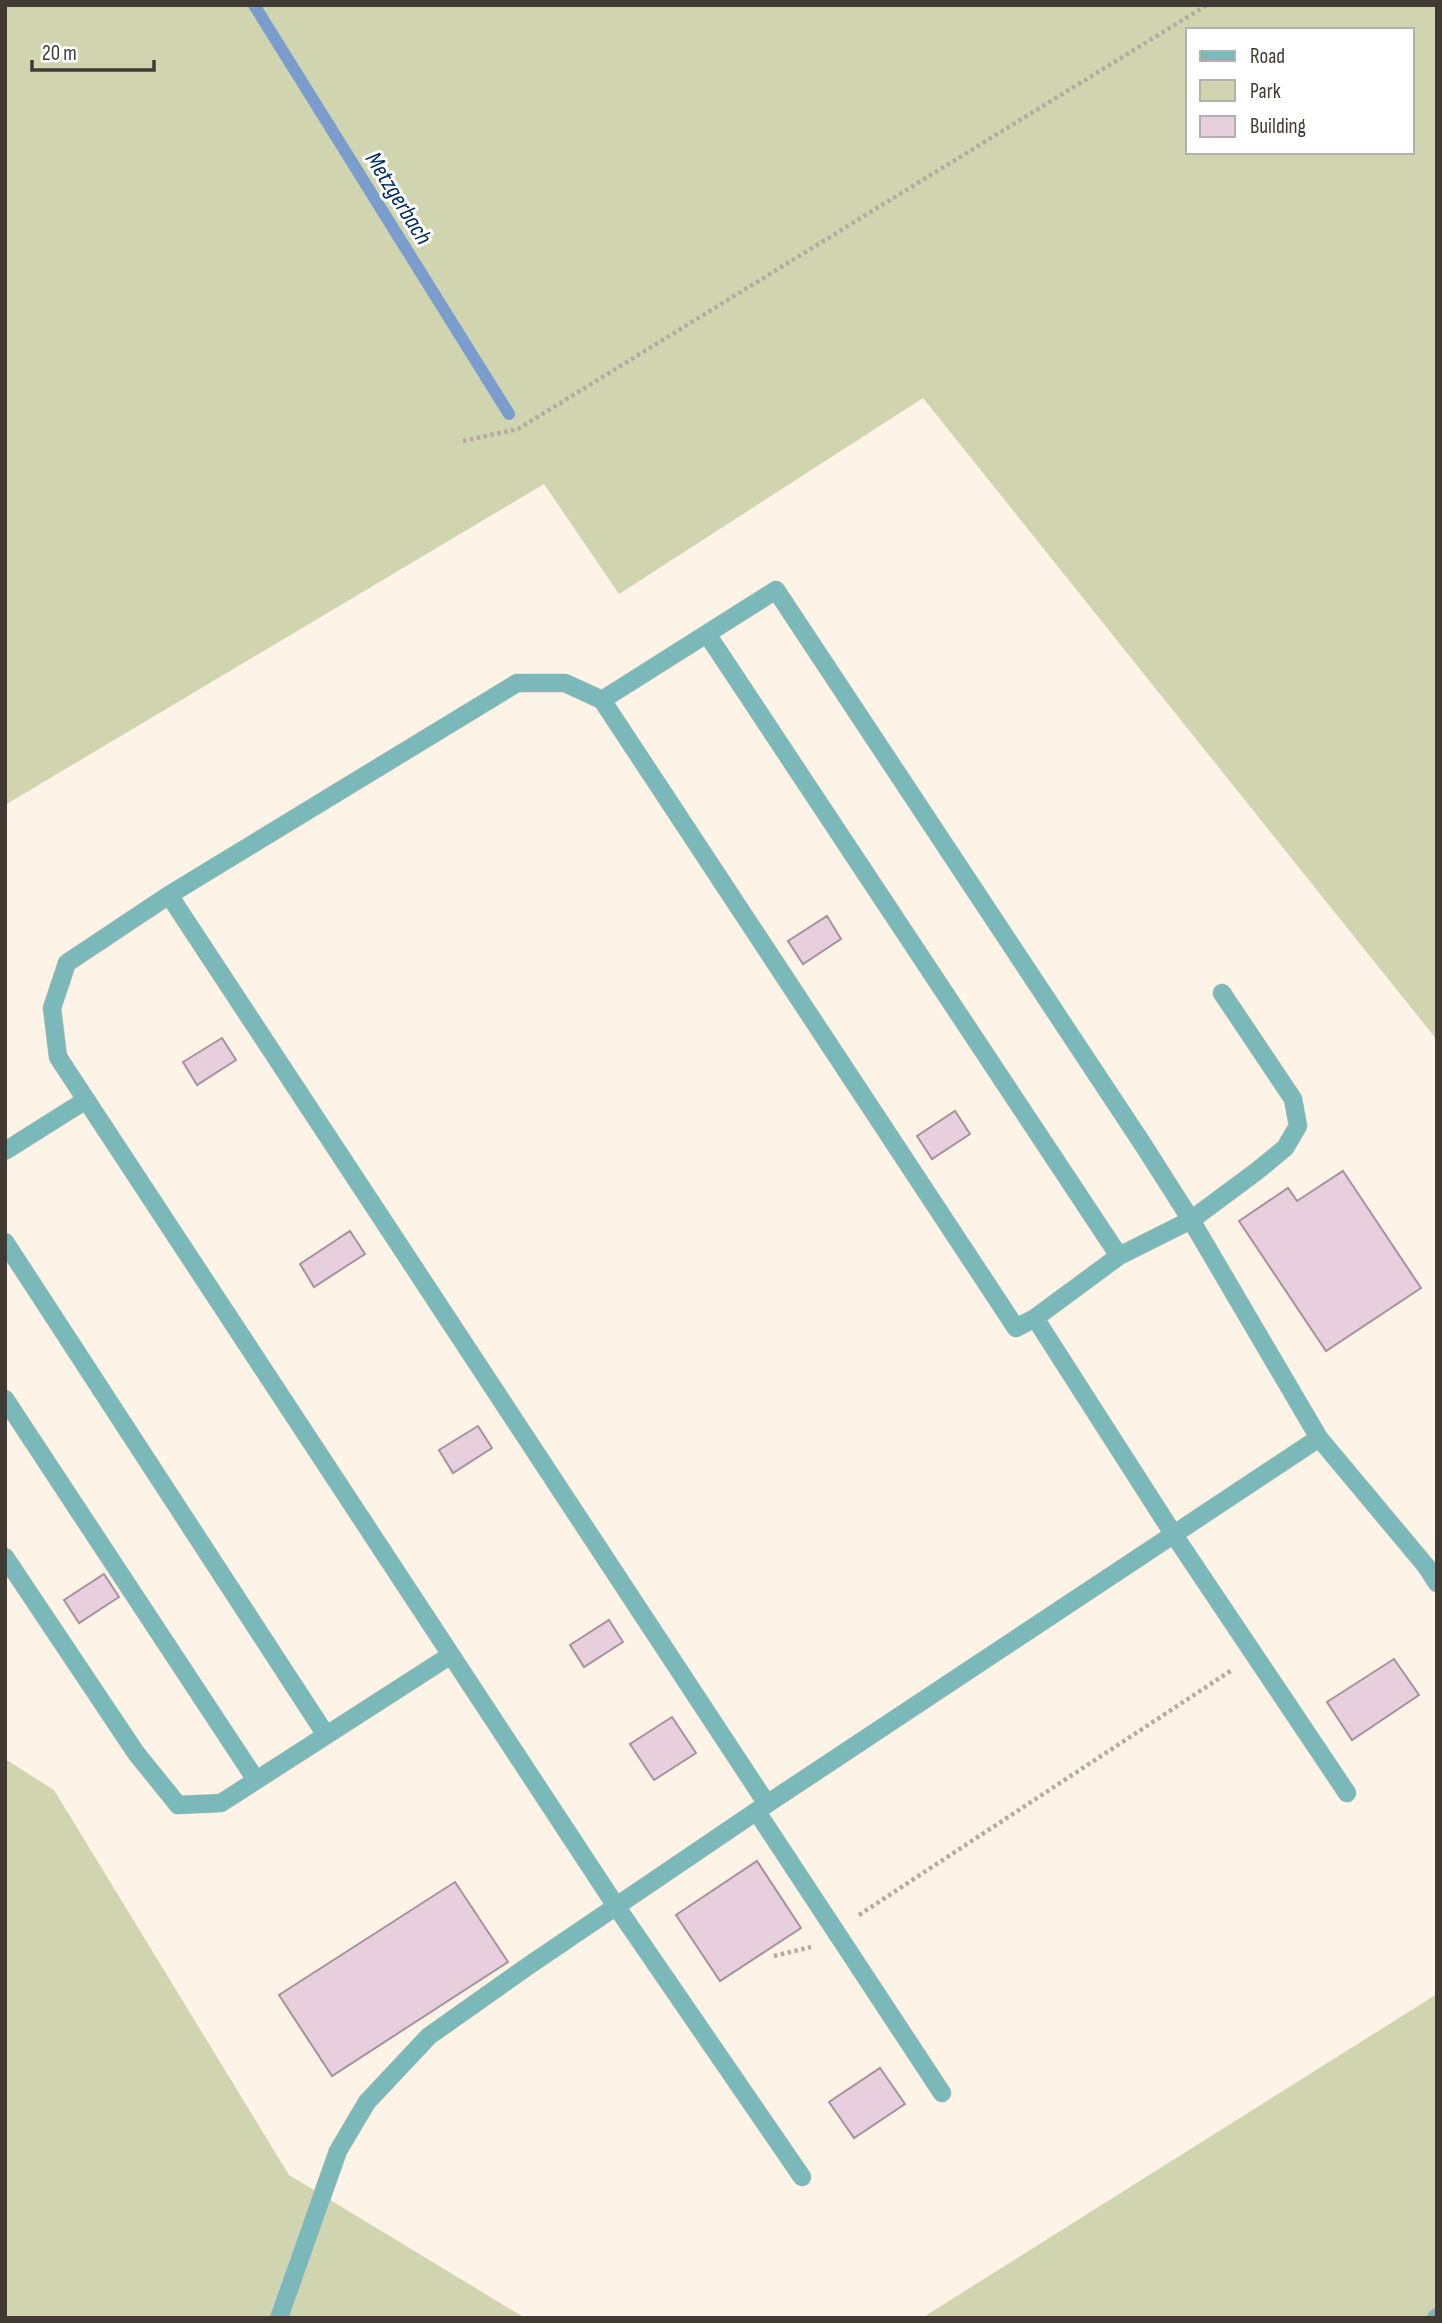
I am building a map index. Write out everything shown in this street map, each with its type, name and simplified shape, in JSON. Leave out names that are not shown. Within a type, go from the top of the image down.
[{"type":"lane","points":[[602,700],[776,590],[1142,1143],[1191,1220],[1320,1438],[1426,1566],[1437,1583]]},
{"type":"lane","points":[[707,634],[1119,1256]]},
{"type":"lane","points":[[802,2177],[616,1906],[58,1057],[52,1007],[67,963],[169,895],[517,683],[565,683],[602,700],[1016,1328],[1035,1318],[1119,1256],[1191,1220],[1285,1148],[1298,1126],[1293,1099],[1222,992]]},
{"type":"lane","points":[[169,895],[762,1808],[835,1930],[943,2093]]},
{"type":"lane","points":[[5,1152],[86,1100]]},
{"type":"lane","points":[[5,1242],[326,1735]]},
{"type":"lane","points":[[1035,1318],[1174,1535],[1347,1793]]},
{"type":"lane","points":[[5,1399],[256,1780]]},
{"type":"lane","points":[[279,2318],[338,2151],[367,2102],[429,2036],[762,1808],[1320,1438]]},
{"type":"lane","points":[[5,1557],[136,1753],[178,1805],[220,1803],[451,1655]]},
{"type":"path","points":[[463,441],[518,429],[1207,5]]},
{"type":"path","points":[[774,1955],[810,1948],[1255,1655]]},
{"type":"green space","points":[[5,5],[1437,5],[1437,1040],[923,398],[619,594],[544,484],[5,805]]},
{"type":"green space","points":[[5,1759],[54,1790],[289,2175],[525,2318],[5,2318]]},
{"type":"green space","points":[[1437,1994],[1437,2318],[922,2318]]},
{"type":"building","points":[[827,916],[841,939],[803,964],[788,941]]},
{"type":"building","points":[[222,1038],[236,1060],[197,1085],[183,1062]]},
{"type":"building","points":[[955,1111],[970,1134],[932,1159],[917,1136]]},
{"type":"building","points":[[1343,1171],[1421,1288],[1326,1351],[1239,1221],[1288,1188],[1297,1201]]},
{"type":"building","points":[[350,1231],[365,1254],[314,1287],[300,1264]]},
{"type":"building","points":[[478,1426],[492,1448],[453,1473],[439,1450]]},
{"type":"building","points":[[104,1574],[119,1597],[79,1623],[64,1600]]},
{"type":"building","points":[[609,1620],[623,1642],[584,1667],[570,1645]]},
{"type":"building","points":[[1394,1659],[1419,1695],[1352,1740],[1327,1702]]},
{"type":"building","points":[[672,1717],[696,1753],[654,1780],[630,1744]]},
{"type":"building","points":[[757,1861],[801,1928],[720,1981],[676,1915]]},
{"type":"building","points":[[455,1882],[508,1962],[332,2076],[279,1995]]},
{"type":"building","points":[[880,2068],[905,2104],[854,2138],[829,2102]]},
{"type":"waterway","name":"Metzgerbach","points":[[254,5],[509,414]]}]
